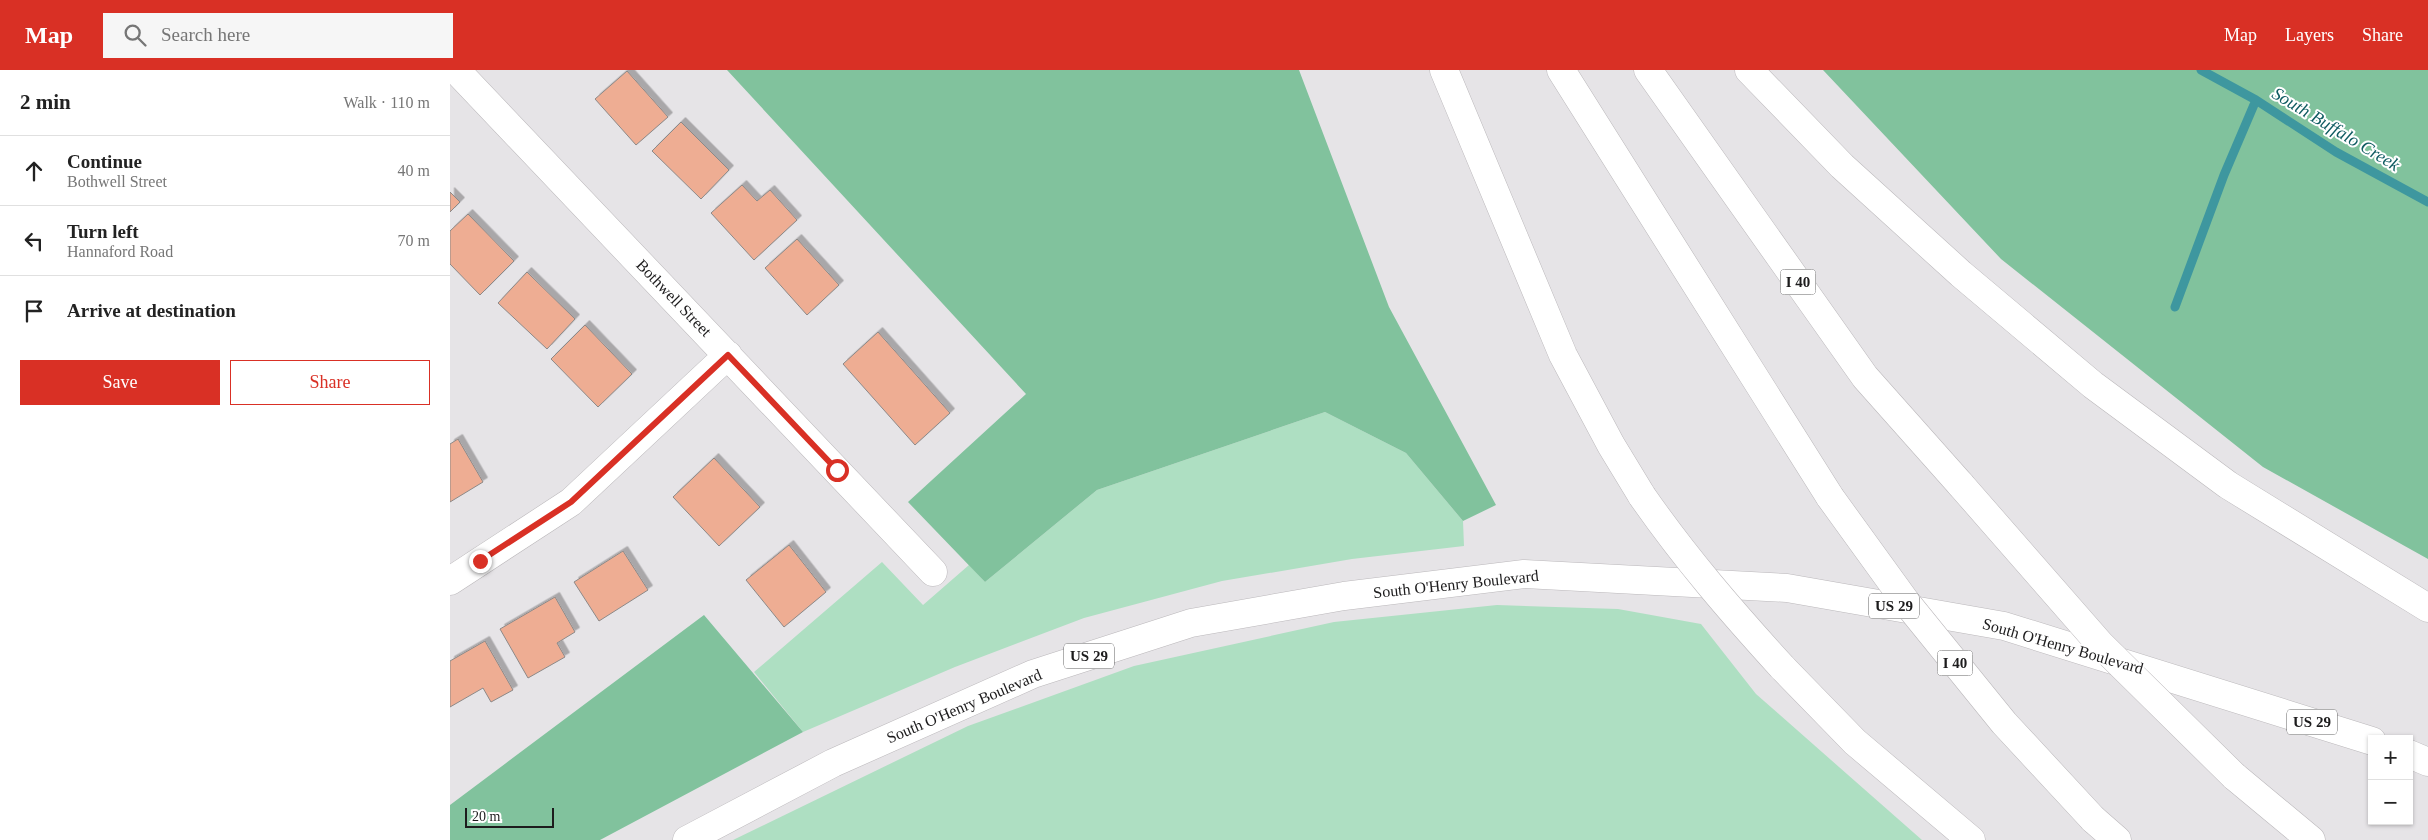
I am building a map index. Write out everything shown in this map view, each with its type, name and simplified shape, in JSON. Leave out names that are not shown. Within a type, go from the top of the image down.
[{"type":"main road","name":"Bothwell Street","points":[[456,70],[933,572]]},
{"type":"main road","points":[[1444,70],[1563,355],[1611,445],[1642,496],[1680,550],[1718,597],[1782,667],[1855,742],[1900,782],[1971,840]]},
{"type":"main road","name":"I 40","points":[[1561,70],[1830,497],[1906,602],[2004,723],[2093,819],[2117,840]]},
{"type":"main road","name":"I 40","points":[[1648,70],[1865,377],[2100,644],[2234,776],[2310,840]]},
{"type":"main road","points":[[1749,70],[1842,166],[1961,274],[2092,385],[2228,485],[2428,608]]},
{"type":"main road","points":[[450,581],[571,502],[728,355]]},
{"type":"main road","name":"South O'Henry Boulevard","points":[[687,840],[833,762],[1033,674],[1191,623],[1344,596],[1524,574],[1787,588],[2004,626],[2368,740]]},
{"type":"main road","points":[[2413,756],[2428,762]]},
{"type":"green space","points":[[727,70],[1299,70],[1389,307],[1496,505],[1463,521],[1406,453],[1325,412],[1097,490],[985,582],[908,502],[1026,394]]},
{"type":"green space","points":[[1823,70],[2428,70],[2428,559],[2263,467],[2001,259]]},
{"type":"green space","points":[[1325,412],[1406,453],[1463,521],[1464,546],[1352,559],[1222,581],[1084,618],[955,667],[803,732],[754,672],[882,562],[923,605],[969,565],[985,582],[1097,490]]},
{"type":"green space","points":[[1497,605],[1618,609],[1701,624],[1756,694],[1922,840],[733,840],[968,726],[1134,666],[1334,622]]},
{"type":"green space","points":[[704,615],[803,732],[600,840],[450,840],[450,805]]},
{"type":"building","points":[[627,71],[668,117],[636,145],[595,99]]},
{"type":"building","points":[[681,122],[729,170],[701,199],[652,151]]},
{"type":"building","points":[[742,185],[757,201],[770,190],[797,220],[754,260],[711,213]]},
{"type":"building","points":[[450,192],[460,202],[450,212]]},
{"type":"building","points":[[468,214],[514,261],[480,295],[450,264],[450,231]]},
{"type":"building","points":[[797,239],[839,285],[807,315],[765,268]]},
{"type":"building","points":[[527,272],[575,319],[547,349],[498,303]]},
{"type":"building","points":[[585,325],[632,374],[598,407],[551,359]]},
{"type":"building","points":[[878,332],[950,413],[915,445],[843,364]]},
{"type":"building","points":[[458,439],[483,482],[450,502],[450,444]]},
{"type":"building","points":[[714,458],[760,507],[719,546],[673,497]]},
{"type":"building","points":[[789,545],[826,592],[784,627],[746,580]]},
{"type":"building","points":[[623,551],[648,590],[599,621],[574,582]]},
{"type":"building","points":[[555,597],[575,632],[557,643],[565,657],[528,678],[500,629]]},
{"type":"building","points":[[485,641],[513,690],[491,702],[483,688],[450,707],[450,661]]},
{"type":"waterway","name":"South Buffalo Creek","points":[[2201,70],[2256,100],[2336,152],[2428,202]]},
{"type":"waterway","points":[[2175,307],[2224,175],[2256,100]]},
{"type":"route","points":[[480,561],[571,502],[728,355],[837,470]]}]
